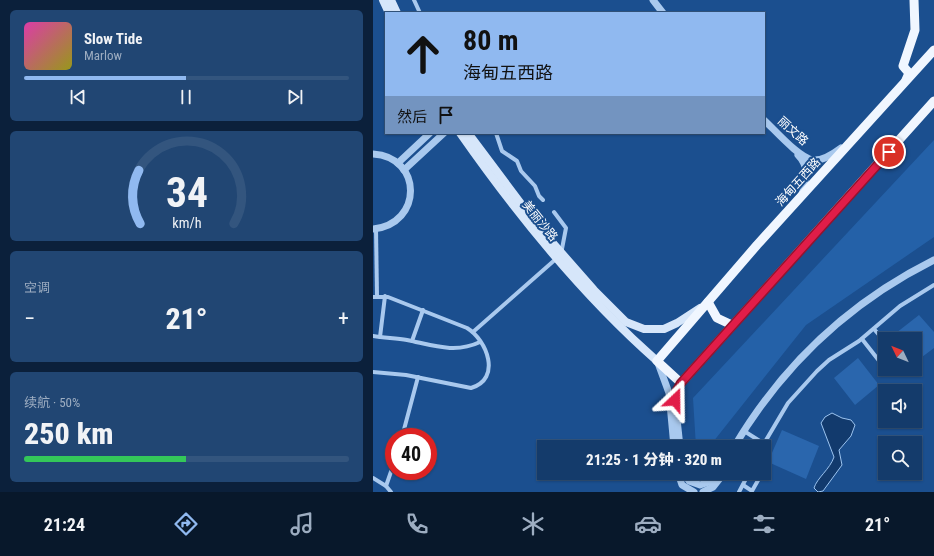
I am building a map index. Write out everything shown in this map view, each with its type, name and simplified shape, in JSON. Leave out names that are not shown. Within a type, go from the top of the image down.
[{"type":"main road","points":[[383,0],[389,12]]},
{"type":"main road","points":[[391,0],[397,12]]},
{"type":"main road","points":[[906,81],[909,73],[903,66],[915,30],[914,0]]},
{"type":"main road","name":"海甸五西路","points":[[657,361],[707,303],[934,50]]},
{"type":"main road","points":[[612,314],[657,361],[681,383],[934,101]]},
{"type":"main road","name":"美丽沙路","points":[[461,134],[511,205],[612,314]]},
{"type":"main road","name":"美丽沙路","points":[[469,134],[559,257]]},
{"type":"main road","points":[[612,314],[644,329],[657,330],[671,326],[707,303],[717,318],[729,329]]},
{"type":"street","points":[[414,0],[420,12]]},
{"type":"street","points":[[653,0],[662,12]]},
{"type":"street","points":[[657,0],[665,12]]},
{"type":"street","name":"丽文路","points":[[765,121],[801,154],[813,160],[828,156],[850,143]]},
{"type":"street","name":"丽文路","points":[[765,125],[805,165],[806,178],[800,199]]},
{"type":"street","points":[[398,163],[428,134]]},
{"type":"street","points":[[430,134],[436,140]]},
{"type":"street","points":[[405,170],[443,134]]},
{"type":"street","points":[[496,134],[502,151],[517,161],[521,171],[535,186],[539,196],[543,200]]},
{"type":"street","points":[[373,154],[382,154],[398,163],[405,170],[409,178],[411,190],[409,203],[404,214],[395,222],[384,228],[374,229],[375,296],[385,296],[453,322],[473,332],[487,354],[489,365],[487,375],[478,385],[471,388],[418,377],[373,372]]},
{"type":"street","points":[[473,332],[559,257],[566,228],[554,212]]},
{"type":"street","points":[[742,440],[767,398],[793,366],[829,330],[878,292],[934,260]]},
{"type":"street","points":[[740,440],[786,380],[821,342],[862,307],[881,294],[934,264]]},
{"type":"street","points":[[765,440],[788,403],[817,371],[862,339],[909,300],[934,285]]},
{"type":"street","points":[[380,337],[385,296]]},
{"type":"street","points":[[412,341],[423,310]]},
{"type":"street","points":[[874,329],[878,334]]},
{"type":"street","points":[[373,336],[412,341],[453,349],[467,347],[480,342]]},
{"type":"street","points":[[862,339],[878,359]]},
{"type":"street","points":[[657,361],[669,393],[673,440]]},
{"type":"street","points":[[404,428],[418,377]]},
{"type":"street","points":[[679,440],[675,394],[681,383]]},
{"type":"street","points":[[746,432],[756,440]]},
{"type":"street","points":[[373,478],[387,486],[391,492]]},
{"type":"street","points":[[387,486],[389,480]]},
{"type":"street","points":[[680,480],[695,490],[713,487],[718,480]]},
{"type":"street","points":[[688,480],[695,490]]},
{"type":"street","points":[[695,490],[711,480]]},
{"type":"street","points":[[739,492],[746,480]]},
{"type":"street","points":[[743,485],[752,491],[758,480]]},
{"type":"shaded area","points":[[934,140],[934,237],[806,325],[715,440],[696,440],[693,398]]},
{"type":"shaded area","points":[[832,413],[842,418],[851,420],[855,425],[851,436],[839,450],[842,465],[823,491],[818,492],[814,488],[830,466],[834,457],[821,423],[825,417]]},
{"type":"building","points":[[919,315],[934,332],[934,348],[922,357],[922,332],[897,332]]},
{"type":"building","points":[[858,358],[878,384],[878,386],[855,405],[834,378]]},
{"type":"building","points":[[782,430],[819,446],[806,479],[771,463],[771,455]]},
{"type":"route","points":[[675,400],[675,394],[681,383],[889,152]]}]
